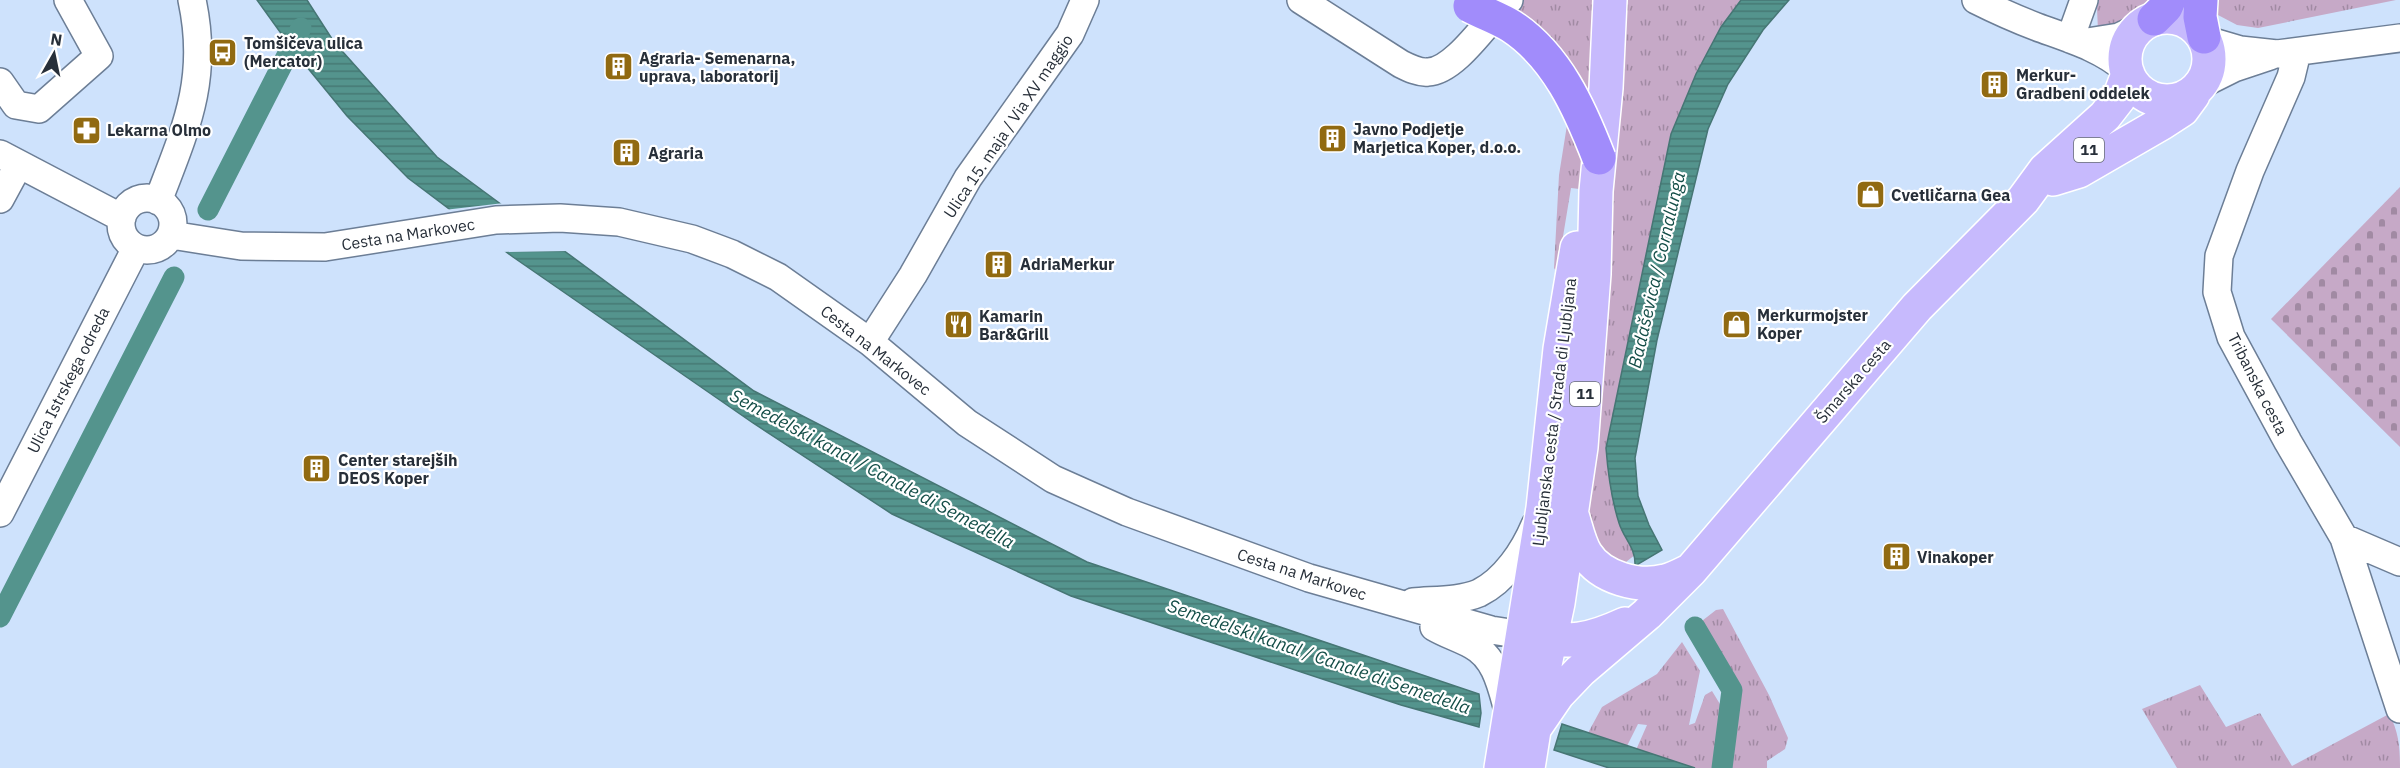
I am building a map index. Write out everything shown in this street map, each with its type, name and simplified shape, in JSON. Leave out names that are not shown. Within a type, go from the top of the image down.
[{"type":"highway","points":[[2201,0],[2200,17],[2205,38]]},
{"type":"highway","points":[[1470,11],[1509,25],[1553,66],[1578,110],[1599,158]]},
{"type":"main road","name":"Ljubljanska cesta / Strada di Ljubljana","points":[[1537,638],[1557,510],[1583,424],[1594,274],[1596,191],[1606,88],[1610,0]]},
{"type":"main road","points":[[2053,179],[2079,171],[2162,123],[2182,110],[2199,88],[2206,76],[2210,59],[2205,38],[2197,29],[2183,20],[2154,15]]},
{"type":"main road","name":"11","points":[[2023,200],[2045,170],[2105,116],[2119,98],[2127,72],[2126,48],[2132,37],[2154,15]]},
{"type":"main road","points":[[2127,72],[2136,88],[2156,100]]},
{"type":"main road","name":"11","points":[[2023,200],[2156,100],[2174,101],[2189,96],[2199,88]]},
{"type":"main road","name":"Šmarska cesta","points":[[1691,570],[1917,307],[2023,200]]},
{"type":"main road","points":[[1557,510],[1586,554],[1601,570],[1619,578],[1643,583],[1665,581],[1691,570]]},
{"type":"main road","name":"11","points":[[1501,768],[1522,722],[1537,638],[1592,639],[1647,614],[1691,570]]},
{"type":"main road","points":[[1522,722],[1558,694],[1580,671],[1647,614]]},
{"type":"main road","name":"11","points":[[1522,722],[1528,768]]},
{"type":"street","points":[[0,82],[16,105],[39,109],[99,56],[68,0]]},
{"type":"street","points":[[158,201],[193,104],[198,74],[198,30],[192,0]]},
{"type":"street","name":"Ulica 15. maja / Via XV maggio","points":[[870,342],[968,178],[1070,34],[1085,0]]},
{"type":"street","points":[[1301,0],[1401,64],[1413,70],[1430,72],[1444,66],[1457,56],[1470,11],[1509,0]]},
{"type":"street","points":[[1976,0],[2001,13],[2076,41],[2113,60],[2127,72]]},
{"type":"street","points":[[2076,41],[2084,0]]},
{"type":"street","points":[[2076,41],[2119,37],[2154,15]]},
{"type":"street","points":[[2205,38],[2240,50],[2287,53]]},
{"type":"street","points":[[2199,88],[2234,68],[2287,53],[2400,38]]},
{"type":"street","name":"Tribanska cesta","points":[[2287,53],[2291,77],[2250,171],[2219,256],[2217,292],[2231,337],[2344,538],[2400,709]]},
{"type":"street","points":[[0,198],[6,164],[122,218]]},
{"type":"street","points":[[146,198],[158,201],[170,210],[173,225],[171,235],[157,249],[147,251],[136,248],[123,235],[122,218],[129,206],[137,200],[146,198]]},
{"type":"street","name":"Cesta na Markovec","points":[[171,235],[218,244],[325,247],[496,220],[560,218],[619,222],[692,238],[732,254],[778,277],[870,342],[967,423],[1053,478],[1127,512],[1309,578],[1491,630],[1537,638]]},
{"type":"street","name":"Ulica Istrskega odreda","points":[[0,513],[136,248]]},
{"type":"street","points":[[1394,603],[1447,600],[1478,593],[1494,583],[1515,561],[1529,538],[1557,510]]},
{"type":"street","points":[[2344,538],[2400,562]]},
{"type":"street","points":[[1394,603],[1448,635],[1474,646],[1486,655],[1522,722]]},
{"type":"green space","points":[[1469,0],[1741,0],[1711,48],[1671,134],[1620,526],[1636,554],[1621,566],[1598,549],[1588,517],[1604,369],[1608,282],[1596,191],[1571,188],[1557,273],[1554,268],[1559,175],[1567,125],[1561,102],[1551,83]]},
{"type":"green space","points":[[2099,0],[2156,0],[2128,19],[2098,31]]},
{"type":"green space","points":[[2218,0],[2396,0],[2258,28],[2237,25],[2218,15]]},
{"type":"green space","points":[[2400,187],[2400,447],[2271,319]]},
{"type":"green space","points":[[1723,609],[1769,695],[1788,738],[1785,749],[1767,761],[1767,768],[1695,768],[1636,750],[1647,725],[1638,724],[1627,746],[1588,733],[1602,707],[1657,674],[1682,642],[1700,671],[1689,725],[1695,723],[1705,695],[1712,691],[1723,709],[1737,708],[1741,700],[1736,683],[1705,631],[1698,624],[1716,610]]},
{"type":"green space","points":[[2200,685],[2226,727],[2260,713],[2292,766],[2389,714],[2398,740],[2400,768],[2177,768],[2142,709]]},
{"type":"water","name":"Semedelski kanal / Canale di Semedella","points":[[257,0],[307,0],[334,42],[437,157],[754,391],[1087,562],[1479,694],[1481,713],[1479,727],[1401,705],[1071,596],[892,514],[753,423],[513,257],[408,178],[347,116],[293,50]]},
{"type":"water","points":[[1741,0],[1789,0],[1763,30],[1728,84],[1708,129],[1657,340],[1635,458],[1638,496],[1662,550],[1635,566],[1634,554],[1621,529],[1614,504],[1606,448],[1671,134],[1696,74],[1721,27]]},
{"type":"water","points":[[1562,724],[1695,768],[1609,768],[1554,750]]},
{"type":"pier","points":[[504,203],[569,251],[501,252],[444,210]]},
{"type":"waterway","points":[[208,210],[301,28]]},
{"type":"waterway","points":[[0,617],[174,277]]},
{"type":"waterway","name":"Badaševica / Cornalunga","points":[[1695,627],[1732,690],[1722,768]]},
{"type":"place","name":"Tomšičeva ulica (Mercator)","points":[[223,52]]},
{"type":"place","name":"Agraria- Semenarna, uprava, laboratorij","points":[[618,67]]},
{"type":"place","name":"Merkur- Gradbeni oddelek","points":[[1995,84]]},
{"type":"place","name":"Lekarna Olmo","points":[[86,130]]},
{"type":"place","name":"Javno Podjetje Marjetica Koper, d.o.o.","points":[[1332,138]]},
{"type":"place","name":"Agraria","points":[[627,153]]},
{"type":"place","name":"Cvetličarna Gea","points":[[1870,195]]},
{"type":"place","name":"AdriaMerkur","points":[[999,264]]},
{"type":"place","name":"Merkurmojster Koper","points":[[1736,324]]},
{"type":"place","name":"Kamarin Bar&Grill","points":[[958,325]]},
{"type":"place","name":"Center starejših DEOS Koper","points":[[317,469]]},
{"type":"place","name":"Vinakoper","points":[[1896,557]]}]
